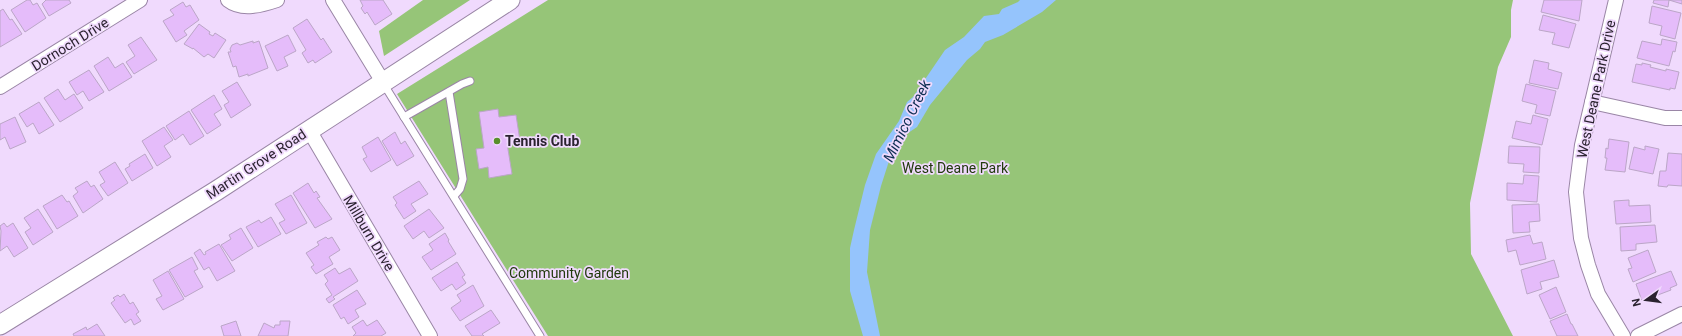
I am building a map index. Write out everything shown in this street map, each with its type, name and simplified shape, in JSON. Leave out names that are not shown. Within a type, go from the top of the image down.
[{"type":"main road","name":"Martin Grove Road","points":[[0,325],[216,191],[510,0]]},
{"type":"street","name":"Dornoch Drive","points":[[0,88],[140,0]]},
{"type":"street","points":[[228,0],[233,4],[258,6],[276,0]]},
{"type":"street","points":[[333,0],[383,82]]},
{"type":"street","name":"West Deane Park Drive","points":[[1616,0],[1582,145],[1576,192],[1581,238],[1598,294],[1623,336]]},
{"type":"street","points":[[1592,102],[1665,118],[1682,118]]},
{"type":"street","name":"Millburn Drive","points":[[309,130],[430,336]]},
{"type":"street","points":[[1638,336],[1682,314]]},
{"type":"lane","points":[[404,117],[470,81]]},
{"type":"lane","points":[[383,82],[540,336]]},
{"type":"lane","points":[[449,92],[462,179],[460,189],[454,196]]},
{"type":"green space","points":[[423,0],[470,0],[384,56],[379,31]]},
{"type":"green space","name":"West Deane Park","points":[[548,0],[1513,0],[1511,10],[1511,37],[1498,67],[1470,203],[1471,254],[1513,336],[548,336],[397,94]]},
{"type":"water","name":"Mimico Creek","points":[[1020,0],[1056,0],[1042,12],[1003,35],[985,42],[980,49],[967,60],[930,105],[917,127],[905,135],[889,161],[870,230],[867,272],[880,336],[863,336],[850,291],[850,248],[865,185],[876,154],[899,121],[907,102],[913,97],[945,50],[964,37],[984,16],[999,14],[1002,9]]},
{"type":"building","points":[[27,0],[30,0],[33,5],[37,3],[46,18],[25,32],[11,10]]},
{"type":"building","points":[[46,0],[69,0],[71,3],[49,16],[42,4]]},
{"type":"building","points":[[360,0],[383,0],[392,14],[375,25],[367,12],[365,14],[361,8],[363,6]]},
{"type":"building","points":[[1544,0],[1582,0],[1579,21],[1541,12]]},
{"type":"building","points":[[1654,0],[1669,0],[1668,7],[1653,3]]},
{"type":"building","points":[[1669,0],[1682,0],[1682,4]]},
{"type":"building","points":[[183,2],[186,7],[190,5],[199,20],[184,31],[187,35],[176,42],[163,21],[174,15],[170,10]]},
{"type":"building","points":[[1652,6],[1681,13],[1675,39],[1660,35],[1662,26],[1649,23]]},
{"type":"building","points":[[3,9],[22,34],[0,47],[0,11]]},
{"type":"building","points":[[1543,15],[1576,24],[1569,48],[1552,44],[1555,33],[1539,30]]},
{"type":"building","points":[[307,19],[321,40],[323,38],[332,52],[315,63],[313,60],[308,63],[302,53],[306,50],[293,28]]},
{"type":"building","points":[[199,24],[210,32],[209,34],[213,36],[215,33],[226,40],[214,58],[208,54],[204,57],[193,48],[184,44]]},
{"type":"building","points":[[288,35],[296,51],[284,57],[288,66],[277,71],[265,46]]},
{"type":"building","points":[[141,37],[157,60],[134,74],[126,62],[135,56],[128,45]]},
{"type":"building","points":[[1662,39],[1677,42],[1675,52],[1673,51],[1669,66],[1637,58],[1642,41],[1661,45]]},
{"type":"building","points":[[253,41],[253,43],[259,41],[268,68],[248,76],[248,74],[239,77],[236,66],[233,67],[228,52],[231,52],[230,49],[232,45],[237,43],[240,45]]},
{"type":"building","points":[[108,57],[115,68],[123,63],[132,77],[109,91],[94,66]]},
{"type":"building","points":[[1534,60],[1549,63],[1548,69],[1562,73],[1558,89],[1529,83]]},
{"type":"building","points":[[1642,63],[1651,65],[1650,67],[1666,71],[1666,69],[1679,72],[1675,89],[1670,88],[1670,90],[1632,82],[1636,64],[1642,65]]},
{"type":"building","points":[[89,70],[104,92],[89,101],[83,91],[77,95],[69,82]]},
{"type":"building","points":[[237,82],[251,105],[231,118],[224,105],[229,102],[222,91]]},
{"type":"building","points":[[1526,84],[1556,91],[1550,116],[1535,113],[1537,105],[1522,101]]},
{"type":"building","points":[[58,89],[65,100],[74,94],[83,108],[60,122],[44,98]]},
{"type":"building","points":[[214,95],[222,109],[214,114],[221,125],[207,134],[191,110]]},
{"type":"building","points":[[39,102],[54,125],[39,134],[33,123],[27,127],[19,114]]},
{"type":"building","points":[[498,109],[499,117],[516,115],[520,141],[507,143],[512,174],[489,178],[488,167],[479,169],[476,149],[484,148],[479,112]]},
{"type":"building","points":[[189,111],[204,136],[190,145],[183,134],[175,140],[166,126]]},
{"type":"building","points":[[1533,115],[1548,119],[1542,145],[1512,138],[1516,121],[1531,124]]},
{"type":"building","points":[[15,117],[26,142],[10,149],[5,137],[0,140],[0,124]]},
{"type":"building","points":[[164,127],[173,140],[164,146],[171,157],[157,166],[142,141]]},
{"type":"building","points":[[395,132],[401,144],[405,141],[414,156],[397,166],[382,141]]},
{"type":"building","points":[[378,137],[391,160],[371,172],[363,159],[367,157],[362,147]]},
{"type":"building","points":[[1609,139],[1629,142],[1625,172],[1605,170],[1607,158],[1605,158],[1606,148],[1608,149]]},
{"type":"building","points":[[1509,146],[1540,147],[1539,173],[1523,172],[1524,164],[1508,163]]},
{"type":"building","points":[[1645,146],[1659,149],[1653,174],[1629,169],[1634,147],[1645,150]]},
{"type":"building","points":[[1668,153],[1682,154],[1682,186],[1658,186],[1660,171],[1666,171]]},
{"type":"building","points":[[145,154],[153,168],[132,181],[125,169],[130,166],[129,164]]},
{"type":"building","points":[[115,162],[128,183],[108,196],[100,185],[105,182],[99,172]]},
{"type":"building","points":[[1524,175],[1539,176],[1537,202],[1507,200],[1507,183],[1523,184]]},
{"type":"building","points":[[87,181],[91,187],[94,185],[103,199],[83,213],[73,196],[78,192],[75,188]]},
{"type":"building","points":[[419,181],[428,194],[411,204],[416,211],[404,219],[395,205],[397,203],[393,197]]},
{"type":"building","points":[[308,183],[314,193],[316,191],[320,197],[317,198],[332,219],[315,228],[293,193]]},
{"type":"building","points":[[62,195],[67,202],[69,201],[78,216],[57,229],[43,206]]},
{"type":"building","points":[[291,195],[307,223],[286,234],[279,223],[285,220],[275,204]]},
{"type":"building","points":[[1629,200],[1629,206],[1650,205],[1651,222],[1616,224],[1614,201]]},
{"type":"building","points":[[1539,204],[1540,221],[1529,222],[1530,232],[1513,233],[1512,205]]},
{"type":"building","points":[[38,209],[53,232],[33,245],[25,232],[31,228],[24,218]]},
{"type":"building","points":[[429,209],[444,228],[429,238],[424,231],[413,239],[404,226]]},
{"type":"building","points":[[271,217],[281,234],[258,247],[246,227],[259,220],[261,223]]},
{"type":"building","points":[[4,223],[7,227],[13,223],[28,248],[14,257],[7,246],[0,251],[0,226]]},
{"type":"building","points":[[1655,225],[1657,242],[1636,244],[1636,250],[1621,251],[1620,227]]},
{"type":"building","points":[[241,228],[253,248],[232,261],[221,245],[231,239],[229,235]]},
{"type":"building","points":[[445,233],[456,254],[431,270],[422,257],[433,250],[429,244]]},
{"type":"building","points":[[1530,235],[1533,244],[1542,242],[1546,259],[1520,265],[1516,250],[1508,252],[1506,240]]},
{"type":"building","points":[[326,237],[328,239],[332,237],[340,250],[329,257],[333,264],[316,274],[311,267],[314,265],[306,253],[319,245],[317,242]]},
{"type":"building","points":[[219,244],[235,271],[217,281],[209,267],[204,270],[194,253],[200,249],[204,255],[206,254],[205,252]]},
{"type":"building","points":[[1648,250],[1656,272],[1633,282],[1628,269],[1632,268],[1628,258]]},
{"type":"building","points":[[192,257],[198,269],[194,271],[203,287],[185,297],[169,270]]},
{"type":"building","points":[[1554,260],[1559,277],[1540,282],[1542,289],[1527,294],[1521,270]]},
{"type":"building","points":[[457,262],[465,275],[462,277],[466,283],[456,290],[452,284],[441,291],[432,278]]},
{"type":"building","points":[[335,268],[339,274],[350,268],[358,281],[333,297],[335,299],[329,303],[326,299],[332,295],[325,284],[328,281],[324,275]]},
{"type":"building","points":[[168,271],[184,299],[163,310],[156,299],[162,296],[153,280]]},
{"type":"building","points":[[1671,271],[1677,285],[1670,288],[1671,290],[1642,301],[1636,284]]},
{"type":"building","points":[[473,285],[484,306],[460,321],[451,308],[461,301],[457,295]]},
{"type":"building","points":[[1556,287],[1566,312],[1550,319],[1539,295]]},
{"type":"building","points":[[357,290],[366,304],[355,310],[359,317],[348,324],[344,317],[341,319],[333,305]]},
{"type":"building","points":[[124,294],[130,304],[133,302],[139,312],[136,314],[141,321],[134,325],[131,319],[125,323],[111,303],[115,300],[113,298],[118,295],[120,297]]},
{"type":"building","points":[[491,310],[500,323],[482,334],[484,336],[472,336],[465,326]]},
{"type":"building","points":[[1567,314],[1578,336],[1557,336],[1550,321]]},
{"type":"building","points":[[363,320],[367,326],[377,320],[386,333],[381,336],[353,336],[356,333],[352,327]]},
{"type":"building","points":[[236,321],[241,336],[224,336],[221,326]]},
{"type":"building","points":[[280,321],[290,321],[288,336],[258,336],[264,323],[274,328],[275,325],[280,325]]},
{"type":"building","points":[[97,324],[105,336],[74,336],[73,334],[86,327],[87,330]]},
{"type":"place","name":"Tennis Club","points":[[497,141]]},
{"type":"park label","name":"Community Garden","points":[[569,273]]}]
